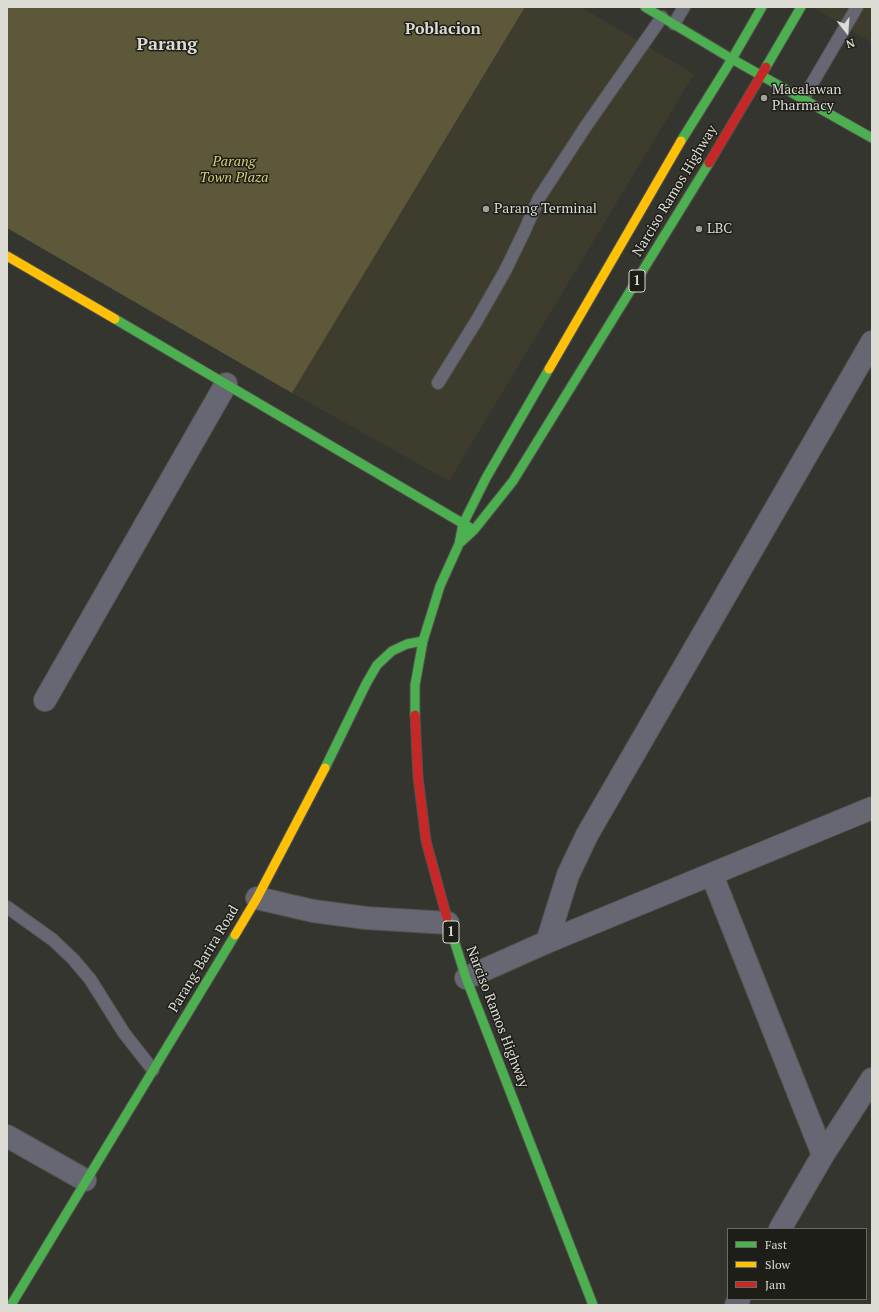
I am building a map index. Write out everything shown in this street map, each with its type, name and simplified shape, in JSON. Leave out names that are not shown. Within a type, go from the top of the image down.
[{"type":"main road","points":[[645,7],[872,138]]},
{"type":"main road","name":"Narciso Ramos Highway","points":[[593,1305],[466,978],[436,882],[426,842],[418,777],[415,728],[416,685],[423,641],[440,586],[459,544],[463,524],[486,478],[688,129],[762,7]]},
{"type":"main road","name":"Narciso Ramos Highway","points":[[459,544],[474,530],[513,481],[801,7]]},
{"type":"main road","points":[[7,256],[474,530]]},
{"type":"main road","name":"Parang-Barira Road","points":[[11,1305],[85,1180],[257,898],[377,665],[392,651],[407,644],[423,641]]},
{"type":"street","points":[[548,942],[568,875],[587,835],[872,342]]},
{"type":"street","points":[[45,700],[226,384]]},
{"type":"street","points":[[466,978],[548,942],[872,808]]},
{"type":"street","points":[[712,875],[823,1155]]},
{"type":"street","points":[[257,898],[313,911],[366,918],[448,923]]},
{"type":"street","points":[[781,1228],[823,1155],[871,1084]]},
{"type":"street","points":[[7,1136],[85,1180]]},
{"type":"lane","points":[[674,24],[684,7]]},
{"type":"lane","points":[[803,99],[857,7]]},
{"type":"lane","points":[[438,383],[505,271],[539,198],[586,126],[662,17]]},
{"type":"lane","points":[[7,907],[53,940],[73,959],[90,979],[124,1032],[153,1070]]},
{"type":"shaded area","points":[[525,7],[581,7],[694,74],[449,481],[292,393]]},
{"type":"shaded area","points":[[813,7],[872,7],[872,43]]},
{"type":"green space","name":"Parang Town Plaza","points":[[7,7],[525,7],[292,393],[7,228]]},
{"type":"traffic: fast","points":[[645,7],[732,59],[872,138]]},
{"type":"traffic: fast","points":[[681,141],[732,59],[762,7]]},
{"type":"traffic: fast","points":[[766,67],[801,7]]},
{"type":"traffic: fast","points":[[461,542],[474,530],[513,481],[709,163]]},
{"type":"traffic: fast","points":[[115,319],[474,530]]},
{"type":"traffic: fast","points":[[415,715],[415,685],[423,641],[440,586],[459,544],[463,524],[486,478],[549,369]]},
{"type":"traffic: fast","points":[[325,768],[366,684],[377,665],[392,651],[407,644],[423,641]]},
{"type":"traffic: fast","points":[[447,918],[466,978],[593,1305]]},
{"type":"traffic: fast","points":[[11,1305],[235,935]]},
{"type":"traffic: slow","points":[[549,369],[681,141]]},
{"type":"traffic: slow","points":[[7,256],[115,319]]},
{"type":"traffic: slow","points":[[235,935],[257,898],[325,768]]},
{"type":"traffic: jam","points":[[709,163],[766,67]]},
{"type":"traffic: jam","points":[[415,715],[418,777],[426,841],[447,918]]},
{"type":"place","name":"Macalawan Pharmacy","points":[[764,98]]},
{"type":"place","name":"Parang Terminal","points":[[486,209]]},
{"type":"place","name":"LBC","points":[[699,229]]},
{"type":"district","name":"Poblacion","points":[[443,29]]},
{"type":"district","name":"Parang","points":[[167,45]]}]
